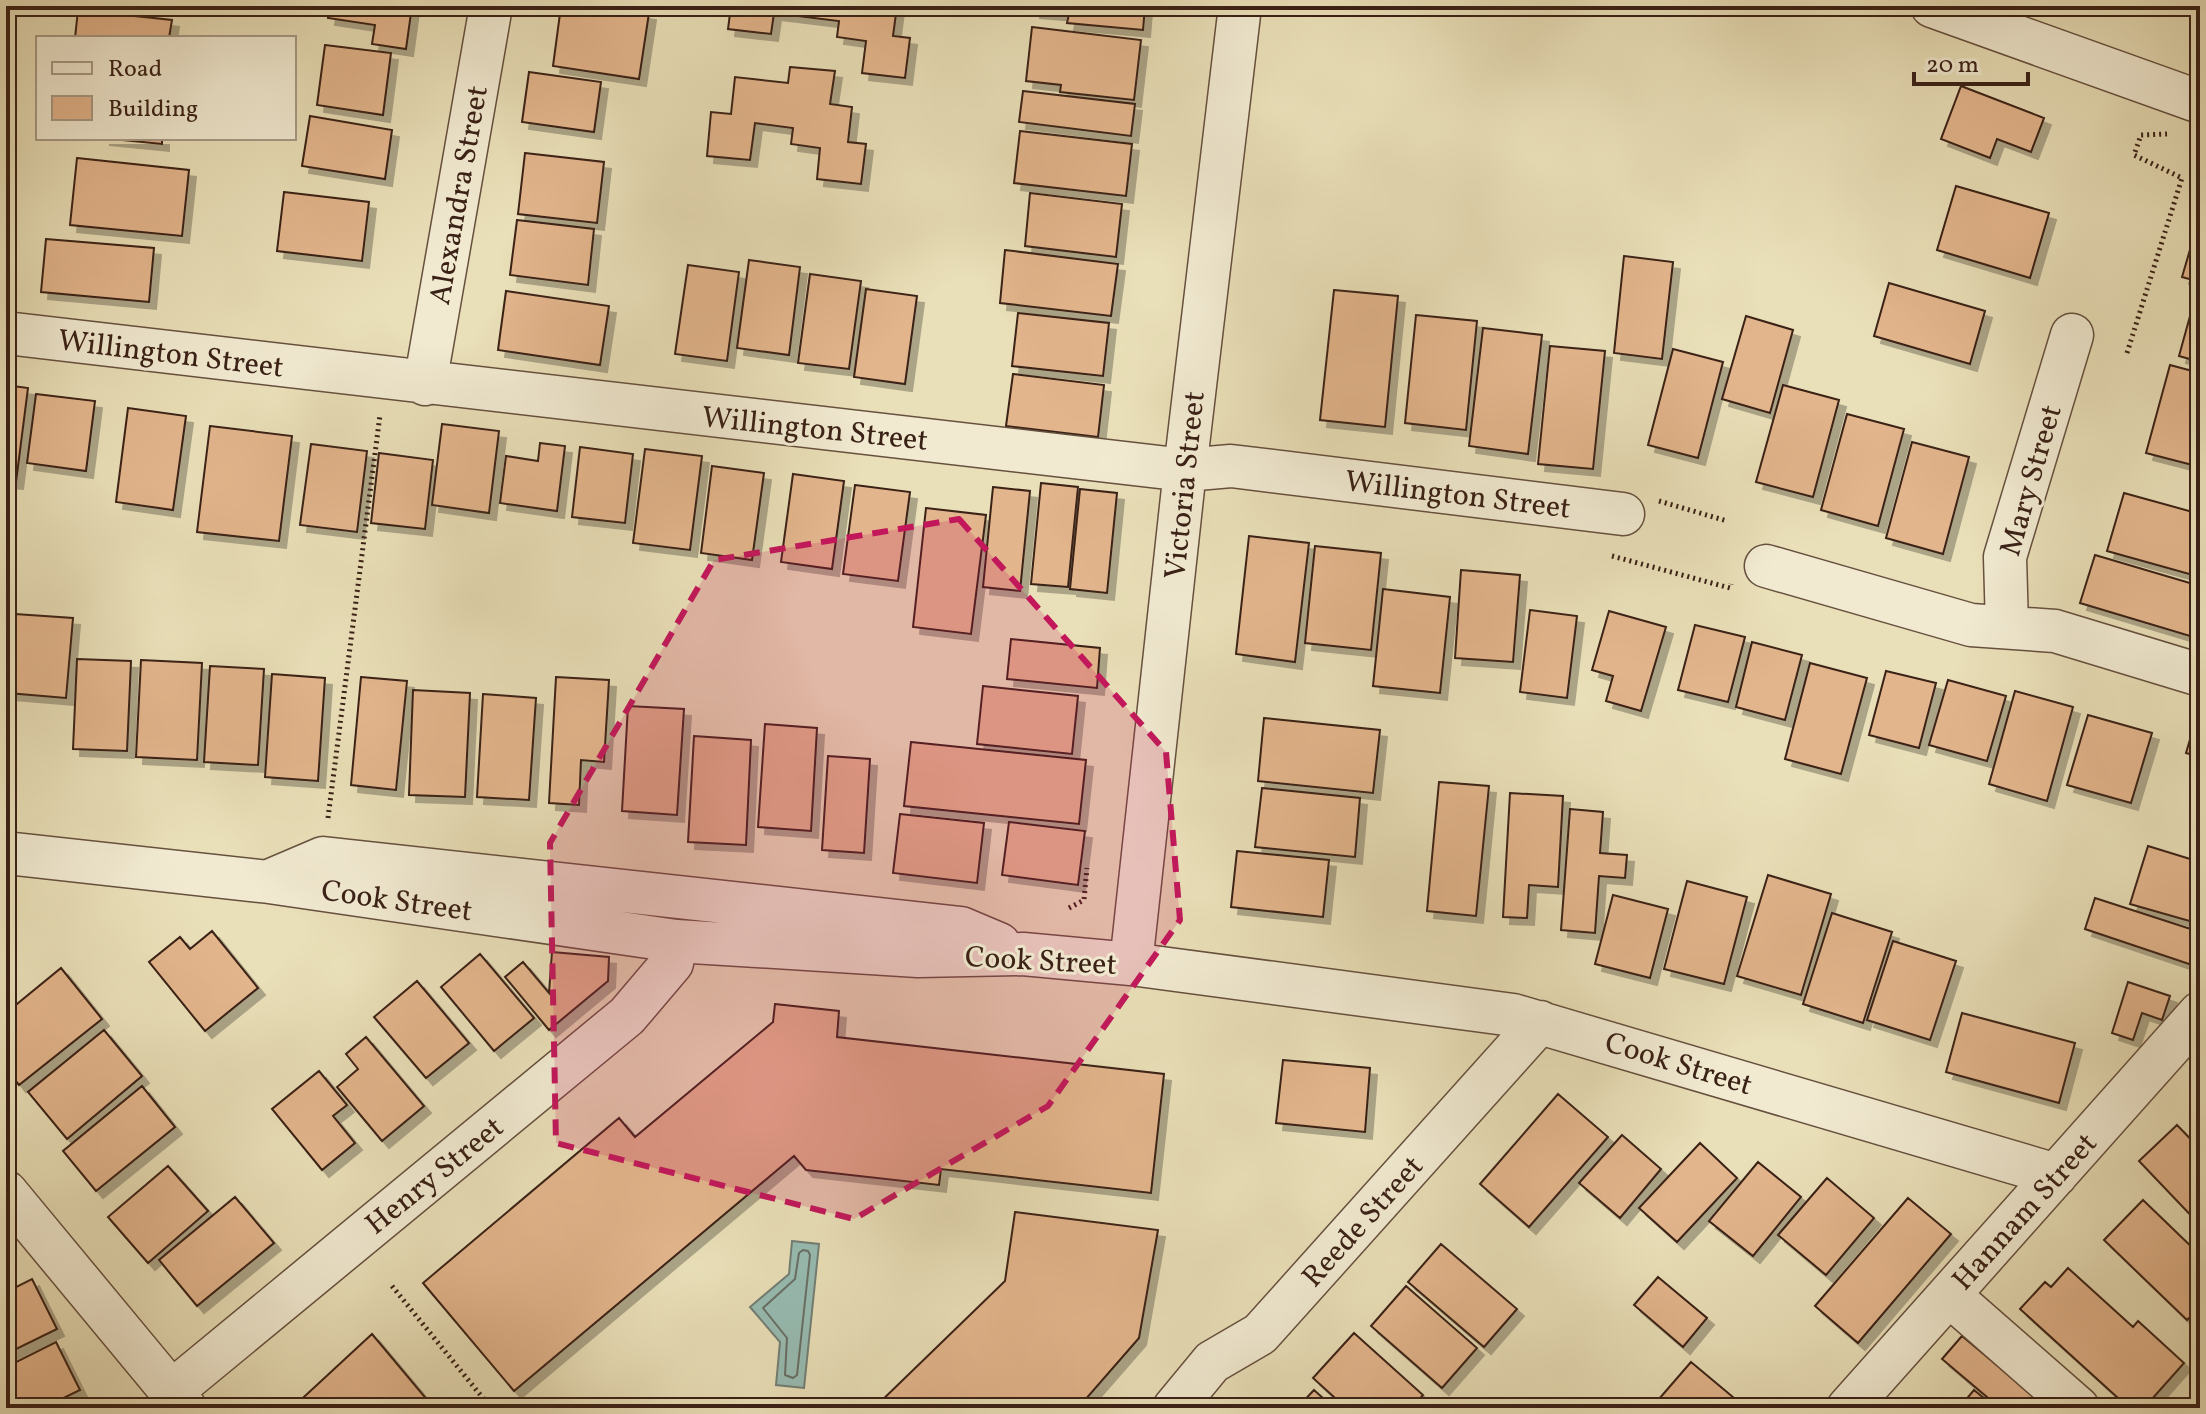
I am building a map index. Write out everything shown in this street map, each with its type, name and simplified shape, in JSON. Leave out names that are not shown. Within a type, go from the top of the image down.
[{"type":"street","name":"Alexandra Street","points":[[425,384],[491,6]]},
{"type":"street","name":"Victoria Street","points":[[1131,964],[1240,6]]},
{"type":"street","points":[[1932,6],[2200,102]]},
{"type":"street","name":"Willington Street","points":[[6,333],[1185,470],[1231,466],[1636,506]]},
{"type":"street","name":"Mary Street","points":[[2007,627],[2005,557],[2072,335]]},
{"type":"street","points":[[1766,566],[1971,625],[2055,631],[2200,675]]},
{"type":"street","name":"Cook Street","points":[[6,853],[269,882],[676,941],[918,956],[1023,954],[1131,964],[1513,1015],[2056,1175]]},
{"type":"street","points":[[269,882],[323,858],[961,928],[1023,954]]},
{"type":"street","name":"Henry Street","points":[[178,1400],[627,1016],[672,963],[676,941]]},
{"type":"street","name":"Hannam Street","points":[[1848,1408],[2200,1013]]},
{"type":"street","name":"Reede Street","points":[[1174,1408],[1212,1362],[1260,1334],[1540,1022]]},
{"type":"street","points":[[6,1192],[178,1400]]},
{"type":"street","points":[[1949,1295],[2078,1408]]},
{"type":"path","points":[[2127,353],[2182,178],[2134,155],[2141,135]]},
{"type":"path","points":[[323,858],[385,378]]},
{"type":"path","points":[[1636,506],[1727,521]]},
{"type":"path","points":[[1609,555],[1703,581]]},
{"type":"path","points":[[1069,908],[1084,900],[1087,868]]},
{"type":"path","points":[[392,1286],[491,1408]]},
{"type":"path","points":[[589,1408],[596,1402],[601,1408]]},
{"type":"highlighted area","points":[[959,519],[1166,752],[1180,920],[1048,1106],[854,1219],[556,1143],[550,843],[714,560]]},
{"type":"water","points":[[792,1241],[819,1244],[804,1388],[776,1385],[780,1342],[750,1307],[789,1274]]},
{"type":"building","points":[[330,6],[412,6],[406,49],[372,44],[375,25],[328,18]]},
{"type":"building","points":[[561,6],[601,6],[649,13],[639,79],[553,66]]},
{"type":"building","points":[[731,6],[897,6],[893,36],[910,38],[905,78],[862,73],[866,41],[837,37],[839,21],[774,13],[771,34],[728,29]]},
{"type":"building","points":[[1034,6],[1145,6],[1143,30],[1067,23],[1069,14],[1033,11]]},
{"type":"building","points":[[78,10],[172,20],[169,36],[75,36]]},
{"type":"building","points":[[1032,27],[1141,40],[1134,100],[1060,92],[1061,85],[1026,81]]},
{"type":"building","points":[[325,45],[391,53],[383,115],[317,105]]},
{"type":"building","points":[[790,67],[835,71],[830,104],[852,107],[848,142],[866,144],[861,184],[817,179],[820,148],[791,144],[793,128],[755,123],[750,160],[707,156],[711,112],[731,114],[735,77],[788,83]]},
{"type":"building","points":[[529,72],[601,82],[594,132],[522,122]]},
{"type":"building","points":[[1961,86],[2044,118],[2031,152],[1997,139],[1990,158],[1941,139]]},
{"type":"building","points":[[1023,91],[1135,104],[1131,136],[1019,122]]},
{"type":"building","points":[[310,116],[392,130],[385,179],[302,166]]},
{"type":"building","points":[[1020,131],[1132,144],[1126,196],[1014,183]]},
{"type":"building","points":[[122,140],[162,140],[162,144]]},
{"type":"building","points":[[525,153],[604,162],[597,223],[518,214]]},
{"type":"building","points":[[77,158],[189,170],[182,236],[70,225]]},
{"type":"building","points":[[1956,186],[2049,213],[2030,278],[1937,250]]},
{"type":"building","points":[[284,192],[369,202],[362,261],[277,251]]},
{"type":"building","points":[[1030,193],[1122,204],[1116,257],[1025,246]]},
{"type":"building","points":[[517,220],[594,229],[588,285],[510,275]]},
{"type":"building","points":[[2200,220],[2200,282],[2182,277]]},
{"type":"building","points":[[46,239],[154,248],[149,302],[41,292]]},
{"type":"building","points":[[1005,250],[1118,264],[1111,316],[1000,303]]},
{"type":"building","points":[[1624,256],[1673,262],[1662,359],[1614,353]]},
{"type":"building","points":[[749,260],[800,267],[789,355],[737,348]]},
{"type":"building","points":[[688,265],[739,272],[727,361],[675,354]]},
{"type":"building","points":[[810,274],[861,281],[849,369],[798,363]]},
{"type":"building","points":[[1889,283],[1985,311],[1970,364],[1874,336]]},
{"type":"building","points":[[866,289],[917,296],[905,384],[854,377]]},
{"type":"building","points":[[1334,290],[1398,296],[1385,427],[1320,420]]},
{"type":"building","points":[[506,291],[609,306],[600,365],[498,350]]},
{"type":"building","points":[[2195,298],[2200,299],[2200,362],[2179,356]]},
{"type":"building","points":[[1018,313],[1109,323],[1103,376],[1012,366]]},
{"type":"building","points":[[1416,315],[1477,321],[1466,430],[1405,423]]},
{"type":"building","points":[[1746,316],[1793,330],[1770,413],[1722,399]]},
{"type":"building","points":[[1483,328],[1542,335],[1528,454],[1469,446]]},
{"type":"building","points":[[1550,346],[1605,351],[1593,469],[1538,464]]},
{"type":"building","points":[[1673,349],[1723,362],[1698,458],[1648,445]]},
{"type":"building","points":[[2170,365],[2200,373],[2200,467],[2146,453]]},
{"type":"building","points":[[1013,374],[1104,385],[1098,437],[1006,426]]},
{"type":"building","points":[[6,385],[28,388],[16,482],[6,481]]},
{"type":"building","points":[[1783,385],[1839,400],[1813,497],[1756,482]]},
{"type":"building","points":[[36,394],[95,401],[86,471],[27,463]]},
{"type":"building","points":[[128,408],[186,416],[173,510],[116,502]]},
{"type":"building","points":[[1847,414],[1904,429],[1878,526],[1821,510]]},
{"type":"building","points":[[442,424],[499,431],[489,513],[432,505]]},
{"type":"building","points":[[210,426],[292,436],[279,541],[197,532]]},
{"type":"building","points":[[1912,442],[1969,457],[1943,554],[1886,538]]},
{"type":"building","points":[[540,443],[565,446],[557,511],[500,503],[506,456],[538,461]]},
{"type":"building","points":[[311,444],[367,451],[357,532],[300,525]]},
{"type":"building","points":[[580,447],[633,454],[625,523],[572,517]]},
{"type":"building","points":[[645,449],[702,456],[690,550],[633,543]]},
{"type":"building","points":[[379,453],[433,460],[425,529],[371,523]]},
{"type":"building","points":[[712,466],[764,473],[752,560],[701,553]]},
{"type":"building","points":[[793,474],[844,481],[832,569],[781,562]]},
{"type":"building","points":[[1041,483],[1078,487],[1068,587],[1031,584]]},
{"type":"building","points":[[855,485],[910,492],[898,581],[843,574]]},
{"type":"building","points":[[993,487],[1030,491],[1020,591],[983,587]]},
{"type":"building","points":[[1080,489],[1117,493],[1107,593],[1070,589]]},
{"type":"building","points":[[2124,493],[2200,514],[2200,577],[2107,551]]},
{"type":"building","points":[[926,508],[986,515],[971,634],[913,627]]},
{"type":"building","points":[[1249,536],[1309,543],[1295,662],[1236,654]]},
{"type":"building","points":[[1315,546],[1381,553],[1371,650],[1305,643]]},
{"type":"building","points":[[2095,555],[2200,586],[2200,639],[2080,603]]},
{"type":"building","points":[[1461,570],[1520,575],[1513,662],[1455,658]]},
{"type":"building","points":[[1383,589],[1450,597],[1440,693],[1373,686]]},
{"type":"building","points":[[1530,610],[1577,616],[1567,698],[1520,692]]},
{"type":"building","points":[[1609,611],[1666,627],[1641,711],[1606,701],[1613,676],[1592,670]]},
{"type":"building","points":[[15,614],[73,618],[66,698],[8,693]]},
{"type":"building","points":[[1695,625],[1745,637],[1728,702],[1678,690]]},
{"type":"building","points":[[1011,639],[1100,648],[1097,688],[1007,679]]},
{"type":"building","points":[[1752,642],[1802,655],[1785,720],[1736,707]]},
{"type":"building","points":[[77,659],[131,661],[127,751],[73,749]]},
{"type":"building","points":[[141,660],[202,663],[197,760],[136,757]]},
{"type":"building","points":[[1810,663],[1867,678],[1841,774],[1785,759]]},
{"type":"building","points":[[210,666],[264,669],[258,765],[204,762]]},
{"type":"building","points":[[1886,671],[1936,683],[1919,748],[1869,735]]},
{"type":"building","points":[[272,674],[325,678],[318,781],[265,777]]},
{"type":"building","points":[[361,677],[407,681],[396,790],[351,785]]},
{"type":"building","points":[[556,677],[609,680],[604,762],[581,760],[579,805],[549,803]]},
{"type":"building","points":[[1948,680],[2006,696],[1987,761],[1929,745]]},
{"type":"building","points":[[983,686],[1078,696],[1072,754],[977,744]]},
{"type":"building","points":[[413,690],[470,693],[465,797],[409,795]]},
{"type":"building","points":[[2015,691],[2073,707],[2047,801],[1989,784]]},
{"type":"building","points":[[483,694],[536,698],[529,800],[477,797]]},
{"type":"building","points":[[628,706],[684,709],[677,815],[622,811]]},
{"type":"building","points":[[2088,715],[2152,733],[2131,803],[2067,785]]},
{"type":"building","points":[[1264,718],[1380,730],[1373,793],[1258,781]]},
{"type":"building","points":[[2196,719],[2200,720],[2200,757],[2186,753]]},
{"type":"building","points":[[765,724],[817,728],[811,831],[758,827]]},
{"type":"building","points":[[694,736],[751,740],[746,845],[688,842]]},
{"type":"building","points":[[911,742],[1086,760],[1079,824],[904,806]]},
{"type":"building","points":[[828,756],[870,759],[864,853],[822,850]]},
{"type":"building","points":[[1439,782],[1489,786],[1476,916],[1427,911]]},
{"type":"building","points":[[1262,788],[1360,798],[1355,857],[1255,847]]},
{"type":"building","points":[[1510,793],[1563,796],[1558,887],[1529,885],[1527,918],[1503,917]]},
{"type":"building","points":[[1570,809],[1603,812],[1600,853],[1627,855],[1625,878],[1599,876],[1595,933],[1561,930]]},
{"type":"building","points":[[2200,811],[2200,844],[2192,842]]},
{"type":"building","points":[[900,814],[984,823],[977,883],[893,873]]},
{"type":"building","points":[[1009,822],[1085,831],[1078,885],[1002,875]]},
{"type":"building","points":[[2148,846],[2200,862],[2200,924],[2130,904]]},
{"type":"building","points":[[1237,851],[1329,860],[1323,917],[1231,907]]},
{"type":"building","points":[[1768,875],[1831,894],[1801,995],[1737,976]]},
{"type":"building","points":[[1687,881],[1747,897],[1724,984],[1664,969]]},
{"type":"building","points":[[1613,895],[1668,909],[1650,978],[1595,964]]},
{"type":"building","points":[[2095,898],[2200,932],[2192,965],[2085,929]]},
{"type":"building","points":[[1832,913],[1892,932],[1863,1023],[1803,1004]]},
{"type":"building","points":[[212,931],[258,988],[205,1031],[149,962],[180,937],[190,949]]},
{"type":"building","points":[[1893,941],[1956,961],[1930,1040],[1867,1020]]},
{"type":"building","points":[[552,952],[609,957],[608,981],[549,1030],[505,977],[523,962],[549,993]]},
{"type":"building","points":[[480,954],[534,1018],[494,1051],[441,987]]},
{"type":"building","points":[[61,968],[102,1019],[19,1085],[6,1069],[6,1013]]},
{"type":"building","points":[[417,981],[469,1043],[426,1078],[374,1017]]},
{"type":"building","points":[[2128,982],[2170,996],[2162,1020],[2142,1013],[2133,1040],[2112,1033]]},
{"type":"building","points":[[775,1004],[839,1011],[837,1037],[1164,1074],[1151,1193],[941,1169],[939,1185],[806,1170],[794,1156],[514,1391],[423,1283],[619,1118],[635,1137],[773,1022]]},
{"type":"building","points":[[1962,1013],[2075,1043],[2059,1103],[1946,1072]]},
{"type":"building","points":[[104,1030],[142,1076],[67,1139],[28,1092]]},
{"type":"building","points":[[366,1037],[424,1106],[382,1141],[337,1087],[358,1069],[346,1054]]},
{"type":"building","points":[[1283,1060],[1370,1068],[1365,1132],[1276,1123]]},
{"type":"building","points":[[319,1071],[347,1105],[333,1116],[355,1143],[322,1170],[272,1109]]},
{"type":"building","points":[[142,1086],[175,1127],[96,1191],[63,1151]]},
{"type":"building","points":[[1558,1094],[1608,1137],[1529,1227],[1480,1184]]},
{"type":"building","points":[[2177,1125],[2200,1149],[2200,1225],[2139,1161]]},
{"type":"building","points":[[1622,1135],[1661,1169],[1620,1218],[1579,1183]]},
{"type":"building","points":[[1700,1143],[1737,1178],[1677,1242],[1639,1208]]},
{"type":"building","points":[[1758,1162],[1801,1197],[1753,1256],[1709,1221]]},
{"type":"building","points":[[168,1166],[208,1211],[148,1263],[108,1217]]},
{"type":"building","points":[[1827,1178],[1874,1218],[1826,1275],[1778,1235]]},
{"type":"building","points":[[235,1197],[274,1243],[197,1306],[159,1260]]},
{"type":"building","points":[[1908,1198],[1951,1234],[1858,1343],[1815,1306]]},
{"type":"building","points":[[2143,1200],[2200,1255],[2200,1307],[2187,1320],[2104,1240]]},
{"type":"building","points":[[1015,1212],[1158,1230],[1139,1338],[1078,1408],[874,1408],[1005,1281]]},
{"type":"building","points":[[1441,1244],[1517,1309],[1484,1347],[1408,1282]]},
{"type":"building","points":[[2068,1268],[2133,1327],[2138,1321],[2184,1363],[2144,1408],[2129,1408],[2020,1309],[2045,1282],[2051,1287]]},
{"type":"building","points":[[1658,1277],[1707,1318],[1683,1347],[1634,1305]]},
{"type":"building","points":[[32,1279],[57,1329],[6,1354],[6,1292]]},
{"type":"building","points":[[1406,1286],[1477,1348],[1442,1388],[1371,1326]]},
{"type":"building","points":[[1354,1333],[1423,1395],[1412,1408],[1346,1408],[1313,1378]]},
{"type":"building","points":[[372,1334],[434,1408],[292,1408]]},
{"type":"building","points":[[1962,1336],[2034,1396],[2024,1408],[2000,1408],[1942,1359]]},
{"type":"building","points":[[56,1342],[80,1390],[43,1408],[6,1408],[6,1367]]},
{"type":"building","points":[[1691,1362],[1746,1408],[1669,1408],[1659,1399]]},
{"type":"building","points":[[1314,1390],[1334,1408],[1297,1408]]},
{"type":"building","points":[[1974,1390],[1996,1408],[1959,1408]]}]
